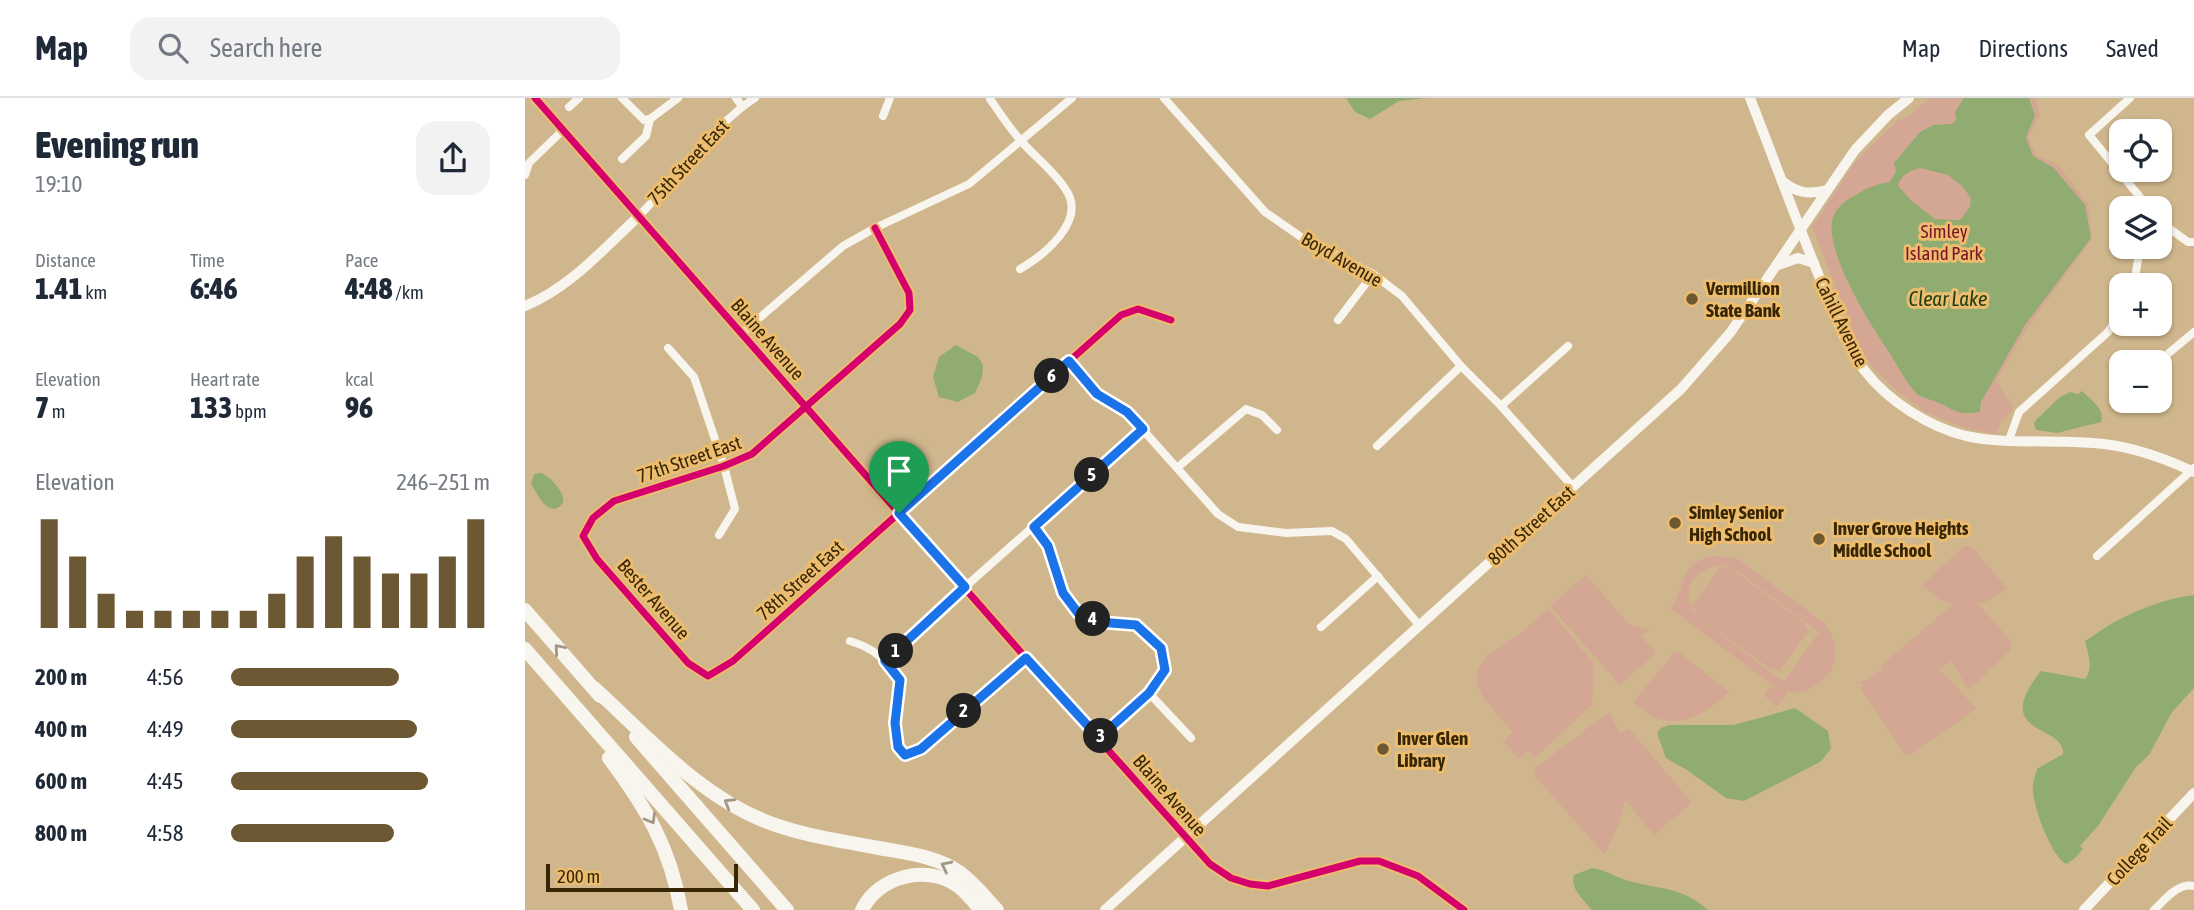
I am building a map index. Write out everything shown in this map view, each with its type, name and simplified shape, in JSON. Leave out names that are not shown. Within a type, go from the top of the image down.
[{"type":"highway","points":[[525,610],[787,910]]},
{"type":"highway","points":[[525,649],[753,910]]},
{"type":"highway","points":[[555,683],[628,783],[658,832],[669,858],[681,910]]},
{"type":"highway","points":[[594,688],[694,780],[730,805],[770,823],[812,835],[937,861],[960,873],[997,910]]},
{"type":"highway","points":[[862,910],[866,901],[883,886],[904,876],[924,875],[945,879],[957,886],[981,910]]},
{"type":"street","name":"Blaine Avenue","points":[[535,98],[1210,864],[1231,878],[1268,886],[1360,861],[1379,861],[1418,876],[1464,910]]},
{"type":"street","points":[[569,107],[579,98]]},
{"type":"street","points":[[622,98],[643,120],[650,119],[678,98]]},
{"type":"street","points":[[736,98],[742,106]]},
{"type":"street","name":"75th Street East","points":[[525,306],[537,302],[565,284],[639,216],[713,132],[755,98]]},
{"type":"street","points":[[883,116],[890,98]]},
{"type":"street","points":[[742,333],[843,246],[969,184],[1072,98]]},
{"type":"street","name":"Boyd Avenue","points":[[1164,98],[1265,212],[1301,236],[1373,274],[1402,296],[1461,366],[1501,406],[1573,487]]},
{"type":"street","name":"Cahill Avenue","points":[[1750,98],[1801,231],[1853,354],[1866,373],[1888,395],[1919,417],[1965,435],[2009,440],[2095,443],[2141,450],[2193,470]]},
{"type":"street","name":"80th Street East","points":[[1105,910],[1681,389],[1712,355],[1776,267],[1838,172],[1869,134],[1909,98]]},
{"type":"street","points":[[2130,98],[2089,135],[2139,196]]},
{"type":"street","points":[[989,99],[1021,141],[1067,191],[1072,206],[1069,221],[1059,237],[1034,261],[1020,269]]},
{"type":"street","points":[[622,159],[646,136],[650,119]]},
{"type":"street","points":[[525,175],[529,163],[563,130]]},
{"type":"street","points":[[1782,181],[1804,193],[1827,190]]},
{"type":"street","name":"77th Street East","points":[[583,536],[593,518],[614,501],[724,466],[752,454],[900,324],[910,310],[909,293],[876,228]]},
{"type":"street","points":[[2172,230],[2188,242],[2194,242]]},
{"type":"street","points":[[1776,267],[1798,258],[1814,263]]},
{"type":"street","points":[[1338,320],[1373,274]]},
{"type":"street","name":"78th Street East","points":[[708,676],[733,661],[1121,315],[1138,309],[1171,320]]},
{"type":"street","points":[[2009,440],[2019,412],[2109,331]]},
{"type":"street","points":[[2172,350],[2194,332]]},
{"type":"street","points":[[1501,406],[1568,346]]},
{"type":"street","points":[[668,348],[695,377],[724,466],[735,509],[719,535]]},
{"type":"street","points":[[1069,361],[1097,394],[1127,412],[1218,514],[1238,527],[1286,533],[1332,531],[1346,539],[1419,625]]},
{"type":"street","points":[[1377,446],[1461,366]]},
{"type":"street","points":[[1177,468],[1246,409],[1262,415],[1277,430]]},
{"type":"street","points":[[885,661],[1143,429]]},
{"type":"street","points":[[2097,556],[2193,470]]},
{"type":"street","points":[[1034,527],[1048,546],[1063,593],[1078,613],[1099,622],[1136,625],[1161,648],[1165,670],[1149,693],[1099,738]]},
{"type":"street","name":"Bester Avenue","points":[[583,536],[597,559],[688,663],[708,676]]},
{"type":"street","points":[[1321,627],[1378,576]]},
{"type":"street","points":[[850,641],[869,648],[885,661],[900,680],[895,723],[898,747],[905,755],[921,749],[1026,658]]},
{"type":"street","points":[[1149,693],[1191,738]]},
{"type":"street","name":"College Trail","points":[[2084,910],[2194,793]]},
{"type":"street","points":[[2154,910],[2182,886],[2194,887]]},
{"type":"green space","name":"Clear Lake","points":[[1930,98],[2036,98],[2040,115],[2028,137],[2036,155],[2059,166],[2088,204],[2092,239],[2028,327],[1996,381],[2014,409],[2002,420],[1996,434],[1968,429],[1925,412],[1894,388],[1869,363],[1854,334],[1812,227],[1855,162],[1896,122]]},
{"type":"green space","points":[[1964,546],[1971,546],[2007,588],[1978,604],[2011,641],[2010,650],[1969,690],[1951,661],[1939,670],[1976,709],[1910,755],[1905,754],[1860,688],[1864,684],[1858,684],[1883,669],[1881,666],[1952,605],[1940,600],[1922,585]]},
{"type":"green space","points":[[1715,556],[1735,558],[1823,622],[1835,649],[1829,674],[1804,691],[1787,692],[1776,707],[1764,695],[1768,688],[1783,690],[1776,688],[1671,609],[1689,569],[1703,559]],"holes":[[[1719,565],[1728,567],[1726,569],[1721,566],[1691,607],[1689,588],[1696,576]],[[1729,567],[1819,632],[1785,680],[1777,677],[1695,615],[1772,670],[1774,668],[1779,671],[1809,631],[1804,627],[1806,624]]]},
{"type":"green space","points":[[1586,575],[1630,625],[1651,630],[1640,635],[1656,653],[1620,685],[1550,606]]},
{"type":"green space","points":[[1549,609],[1594,664],[1592,705],[1535,758],[1528,751],[1519,759],[1503,741],[1513,732],[1481,694],[1477,671],[1486,657]]},
{"type":"green space","points":[[1675,652],[1679,652],[1729,692],[1704,712],[1686,719],[1666,721],[1652,717],[1633,702]]},
{"type":"green space","points":[[1609,712],[1620,734],[1629,728],[1692,803],[1654,835],[1625,800],[1620,821],[1605,855],[1534,775],[1535,768]]},
{"type":"water","points":[[1346,98],[1426,98],[1399,101],[1370,119],[1355,112]]},
{"type":"water","name":"Clear Lake","points":[[1964,98],[2029,98],[2035,116],[2026,137],[2033,156],[2054,168],[2085,205],[2091,238],[2025,325],[1981,402],[1980,412],[1973,413],[1955,411],[1920,396],[1912,388],[1851,289],[1832,236],[1833,217],[1841,206],[1868,188],[1890,182],[1896,171],[1894,163],[1920,132],[1933,125],[1952,124],[1956,120],[1955,112]],"holes":[[[1920,168],[1948,175],[1962,186],[1971,198],[1970,207],[1960,220],[1935,219],[1898,186],[1906,174]]]},
{"type":"water","points":[[956,345],[978,357],[983,365],[982,377],[975,393],[958,402],[939,397],[933,377],[939,357]]},
{"type":"water","points":[[2082,391],[2099,409],[2101,422],[2057,433],[2036,430],[2036,420],[2059,398],[2070,392],[2078,394]]},
{"type":"water","points":[[540,473],[560,490],[563,503],[559,507],[554,509],[545,505],[531,484],[534,474]]},
{"type":"water","points":[[2194,595],[2194,688],[2172,712],[2149,755],[2136,767],[2098,826],[2080,846],[2083,849],[2066,864],[2048,840],[2033,793],[2037,769],[2063,754],[2060,744],[2053,737],[2033,726],[2026,718],[2023,707],[2027,692],[2041,671],[2085,679],[2090,666],[2085,641],[2109,625],[2140,610],[2171,599]]},
{"type":"water","points":[[1795,708],[1828,731],[1831,749],[1820,762],[1744,801],[1726,798],[1666,758],[1657,733],[1669,725],[1734,725]]},
{"type":"water","points":[[1592,868],[1629,881],[1680,893],[1708,910],[1592,910],[1578,894],[1573,880],[1574,875]]},
{"type":"cycle path","points":[[535,98],[1210,864],[1231,878],[1268,886],[1360,861],[1379,861],[1418,876],[1464,910]]},
{"type":"cycle path","points":[[875,228],[909,293],[910,310],[900,324],[752,454],[724,466],[614,501],[593,518],[583,536],[597,559],[688,663],[708,676],[733,661],[1121,315],[1138,309],[1171,320]]},
{"type":"place","name":"Vermillion State Bank","points":[[1692,299]]},
{"type":"place","name":"Simley Senior High School","points":[[1675,523]]},
{"type":"place","name":"Inver Grove Heights Middle School","points":[[1819,539]]},
{"type":"place","name":"Inver Glen Library","points":[[1383,749]]},
{"type":"route","points":[[1069,361],[1097,394],[1127,412],[1143,429],[1034,527],[1048,546],[1063,593],[1078,613],[1099,622],[1136,625],[1161,648],[1165,670],[1149,693],[1099,738],[1026,658],[921,749],[905,755],[898,747],[895,723],[900,680],[885,661],[965,587],[899,513],[1069,361]]},
{"type":"park label","name":"Simley Island Park","points":[[1944,242]]}]
